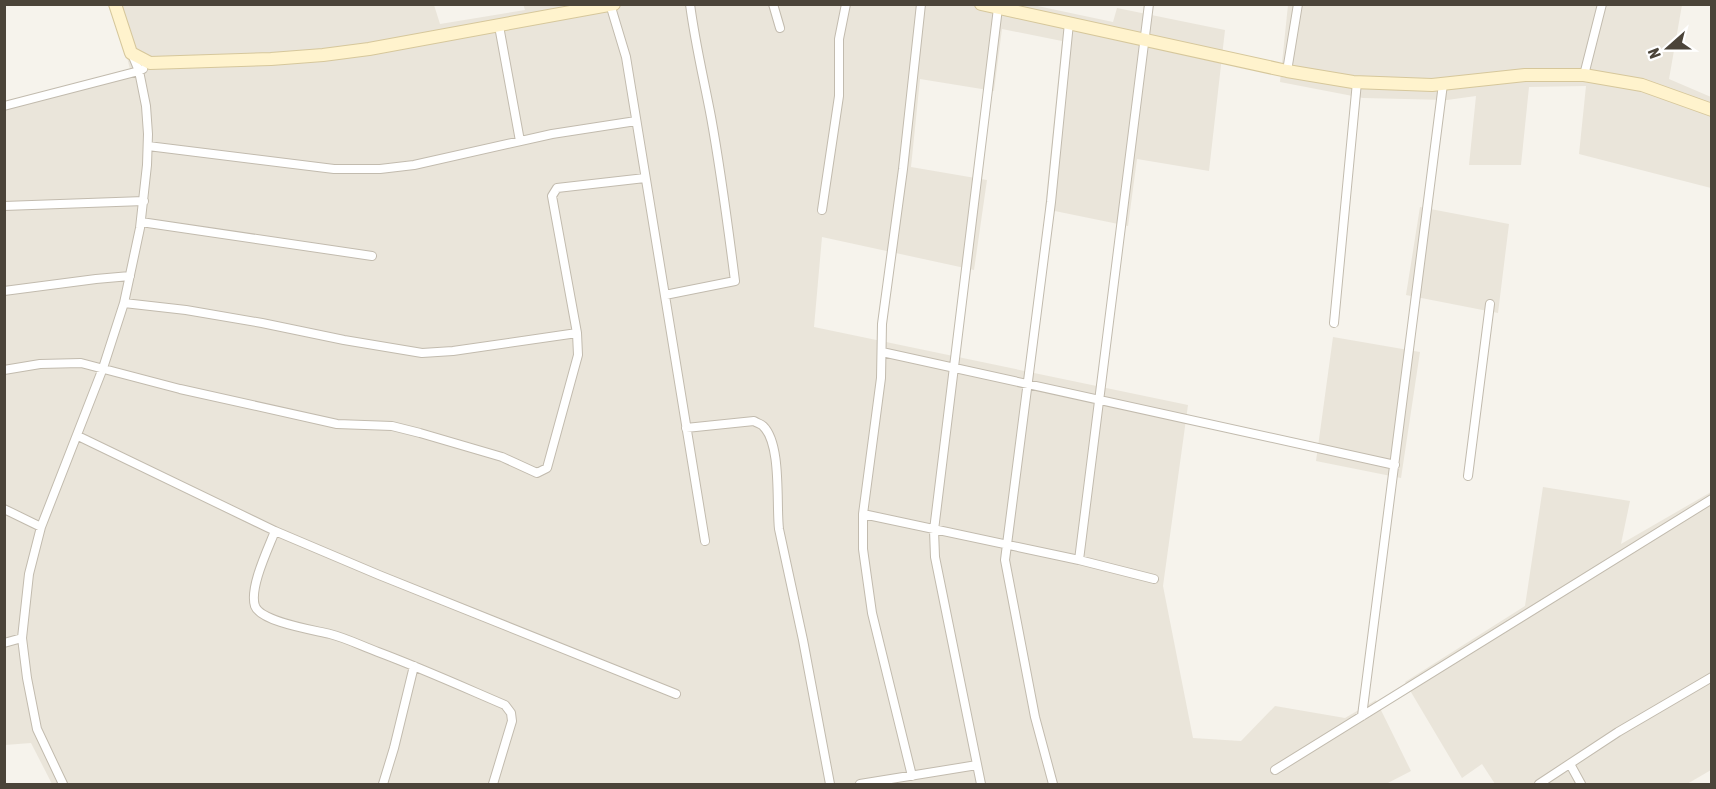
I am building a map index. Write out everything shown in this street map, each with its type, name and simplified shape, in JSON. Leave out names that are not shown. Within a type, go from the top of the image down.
[{"type":"street","points":[[63,784],[38,729],[27,678],[22,638],[29,574],[41,527],[103,368],[124,303],[141,222],[147,146],[146,106],[139,71],[116,4]]},
{"type":"street","points":[[665,295],[735,281],[720,173],[695,43],[690,4]]},
{"type":"street","points":[[773,4],[780,28]]},
{"type":"street","points":[[822,210],[839,96],[839,39],[846,4]]},
{"type":"street","points":[[912,776],[872,613],[863,549],[863,514],[881,378],[882,324],[903,169],[921,4]]},
{"type":"street","points":[[981,4],[1287,71],[1357,82],[1399,85],[1443,84],[1525,75],[1584,75],[1642,85],[1712,110]]},
{"type":"street","points":[[1079,560],[1149,4]]},
{"type":"street","points":[[1287,71],[1298,4]]},
{"type":"street","points":[[1584,75],[1602,4]]},
{"type":"street","points":[[131,53],[150,63],[323,55],[369,49],[612,5],[626,57],[705,541]]},
{"type":"street","points":[[981,784],[935,557],[934,530],[998,8]]},
{"type":"street","points":[[1053,784],[1035,717],[1008,578],[1005,545],[1051,202],[1069,23]]},
{"type":"street","points":[[499,26],[520,141]]},
{"type":"street","points":[[4,106],[139,71],[150,63]]},
{"type":"street","points":[[1334,323],[1357,82]]},
{"type":"street","points":[[1362,716],[1443,84]]},
{"type":"street","points":[[147,146],[334,169],[380,169],[414,165],[552,134],[636,121]]},
{"type":"street","points":[[4,370],[40,364],[81,363],[180,389],[337,424],[392,426],[502,457],[537,474],[547,468],[578,355],[578,333],[552,196],[557,188],[645,178]]},
{"type":"street","points":[[4,206],[144,201]]},
{"type":"street","points":[[141,222],[372,256]]},
{"type":"street","points":[[4,291],[130,276]]},
{"type":"street","points":[[124,303],[240,320],[422,354],[578,333]]},
{"type":"street","points":[[1468,476],[1490,304]]},
{"type":"street","points":[[882,352],[1395,465]]},
{"type":"street","points":[[686,428],[754,421],[764,426],[771,442],[776,462],[779,529],[830,784]]},
{"type":"street","points":[[78,436],[275,531],[676,694]]},
{"type":"street","points":[[1275,770],[1712,499]]},
{"type":"street","points":[[4,509],[41,527]]},
{"type":"street","points":[[863,514],[1079,560],[1154,579]]},
{"type":"street","points":[[275,531],[257,579],[254,594],[258,612],[287,624],[333,635],[414,666],[505,705],[511,713],[512,721],[493,783],[503,784]]},
{"type":"street","points":[[4,643],[22,638]]},
{"type":"street","points":[[383,784],[414,666]]},
{"type":"street","points":[[1539,784],[1618,732],[1712,677]]},
{"type":"street","points":[[1570,764],[1581,784]]},
{"type":"street","points":[[860,784],[977,765]]},
{"type":"shaded area","points":[[523,4],[1028,4],[1113,22],[1117,8],[1225,30],[1209,171],[1137,159],[1128,226],[1045,209],[1062,41],[1002,29],[994,91],[920,79],[911,167],[987,180],[974,270],[822,237],[814,327],[1188,405],[1163,586],[1193,738],[1241,741],[1275,706],[1345,718],[1376,700],[1411,771],[1386,784],[52,784],[31,743],[5,745],[5,102],[130,69],[113,5],[434,5],[440,24],[525,10]]},
{"type":"shaded area","points":[[1288,5],[1682,5],[1669,79],[1711,97],[1711,188],[1579,154],[1586,86],[1529,87],[1521,165],[1469,165],[1476,96],[1447,100],[1363,98],[1280,82]]},
{"type":"shaded area","points":[[1420,207],[1509,224],[1498,313],[1406,295]]},
{"type":"shaded area","points":[[1333,337],[1420,352],[1401,478],[1316,461]]},
{"type":"shaded area","points":[[1543,487],[1630,501],[1621,544],[1711,492],[1711,770],[1687,784],[1495,784],[1482,764],[1462,778],[1405,682],[1525,606]]}]
